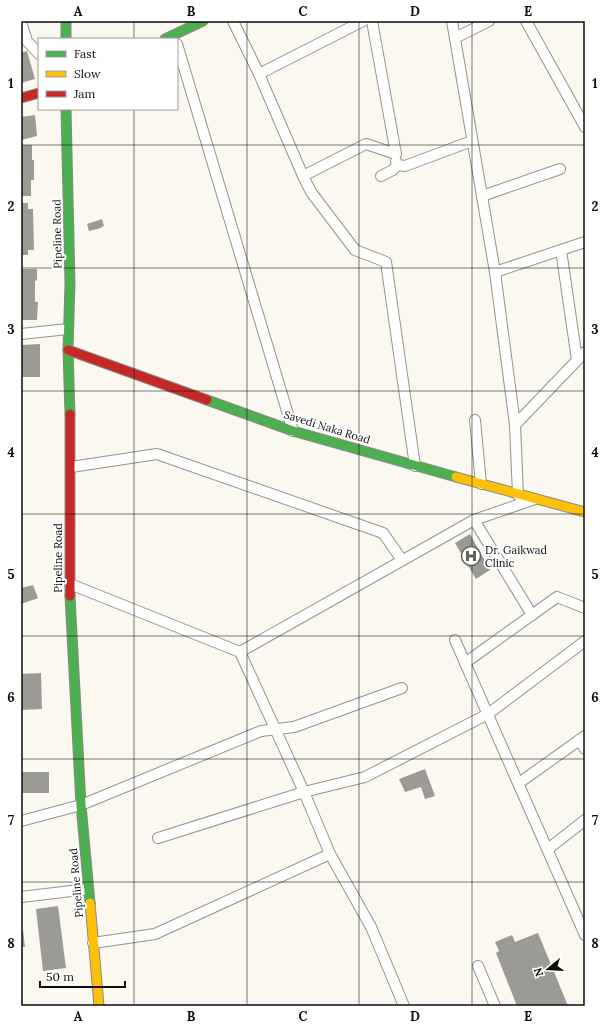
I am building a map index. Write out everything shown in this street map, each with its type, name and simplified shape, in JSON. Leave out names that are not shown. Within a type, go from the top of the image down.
[{"type":"main road","points":[[66,21],[66,38]]},
{"type":"main road","points":[[175,38],[199,22]]},
{"type":"main road","points":[[21,98],[38,93]]},
{"type":"main road","name":"Pipeline Road","points":[[66,110],[70,283],[68,329],[71,467],[70,584],[81,805],[99,1006]]},
{"type":"main road","name":"Savedi Naka Road","points":[[68,350],[293,431],[518,495],[537,498],[585,512]]},
{"type":"street","points":[[233,21],[259,74],[311,192],[355,250],[386,262],[416,466]]},
{"type":"street","points":[[259,74],[363,21]]},
{"type":"street","points":[[372,21],[397,166]]},
{"type":"street","points":[[452,21],[495,272],[514,425],[518,495]]},
{"type":"street","points":[[455,38],[489,21]]},
{"type":"street","points":[[526,21],[585,128]]},
{"type":"street","points":[[21,22],[27,41],[38,53]]},
{"type":"street","points":[[178,55],[293,431]]},
{"type":"street","points":[[381,176],[393,170],[397,166],[405,166],[472,141]]},
{"type":"street","points":[[303,176],[366,144],[396,154]]},
{"type":"street","points":[[482,196],[560,169]]},
{"type":"street","points":[[495,272],[585,242]]},
{"type":"street","points":[[561,250],[578,360]]},
{"type":"street","points":[[21,334],[68,329]]},
{"type":"street","points":[[514,425],[585,352]]},
{"type":"street","points":[[475,420],[481,484]]},
{"type":"street","points":[[71,467],[157,454],[383,533],[402,560]]},
{"type":"street","points":[[240,652],[474,520],[537,498]]},
{"type":"street","points":[[474,520],[532,615]]},
{"type":"street","points":[[70,584],[240,652],[304,792],[330,854],[371,927],[404,1006]]},
{"type":"street","points":[[465,663],[557,597],[585,608]]},
{"type":"street","points":[[455,640],[520,783],[585,935]]},
{"type":"street","points":[[158,838],[304,792],[365,777],[488,714],[585,641]]},
{"type":"street","points":[[21,821],[81,805],[261,731],[294,727],[402,688]]},
{"type":"street","points":[[520,783],[583,742]]},
{"type":"street","points":[[548,849],[585,820]]},
{"type":"street","points":[[93,943],[155,934],[330,854]]},
{"type":"street","points":[[21,897],[88,888]]},
{"type":"street","points":[[478,966],[495,1006]]},
{"type":"building","points":[[27,51],[35,79],[21,83],[21,53]]},
{"type":"building","points":[[35,115],[37,136],[21,140],[21,117]]},
{"type":"building","points":[[21,145],[32,145],[34,180],[31,180],[31,196],[21,196]]},
{"type":"building","points":[[21,203],[28,203],[28,209],[33,209],[34,250],[28,250],[28,255],[21,255]]},
{"type":"building","points":[[102,219],[104,226],[89,231],[87,224]]},
{"type":"building","points":[[21,269],[37,269],[37,280],[35,281],[35,302],[38,302],[37,320],[21,320]]},
{"type":"building","points":[[40,344],[40,377],[21,377],[21,345]]},
{"type":"building","points":[[470,534],[490,570],[476,579],[455,543]]},
{"type":"building","points":[[33,585],[38,598],[21,604],[21,588]]},
{"type":"building","points":[[41,673],[42,709],[21,710],[21,674]]},
{"type":"building","points":[[425,769],[435,796],[425,799],[421,787],[405,792],[399,779]]},
{"type":"building","points":[[21,772],[49,772],[49,793],[21,793]]},
{"type":"building","points":[[58,906],[66,968],[43,971],[36,909]]},
{"type":"building","points":[[21,930],[23,930],[25,947],[22,947],[23,958],[21,958]]},
{"type":"building","points":[[538,933],[568,1006],[517,1006],[496,953],[499,951],[495,942],[512,935],[515,942]]},
{"type":"traffic: fast","points":[[66,21],[66,38]]},
{"type":"traffic: fast","points":[[167,38],[203,21]]},
{"type":"traffic: fast","points":[[66,110],[70,283],[68,350],[70,414]]},
{"type":"traffic: fast","points":[[207,400],[293,431],[456,477]]},
{"type":"traffic: fast","points":[[70,596],[81,805],[90,903]]},
{"type":"traffic: slow","points":[[456,477],[585,512]]},
{"type":"traffic: slow","points":[[90,903],[99,1006]]},
{"type":"traffic: jam","points":[[21,98],[38,93]]},
{"type":"traffic: jam","points":[[68,350],[207,400]]},
{"type":"traffic: jam","points":[[70,414],[70,596]]},
{"type":"place","name":"Dr. Gaikwad Clinic","points":[[471,556]]}]
